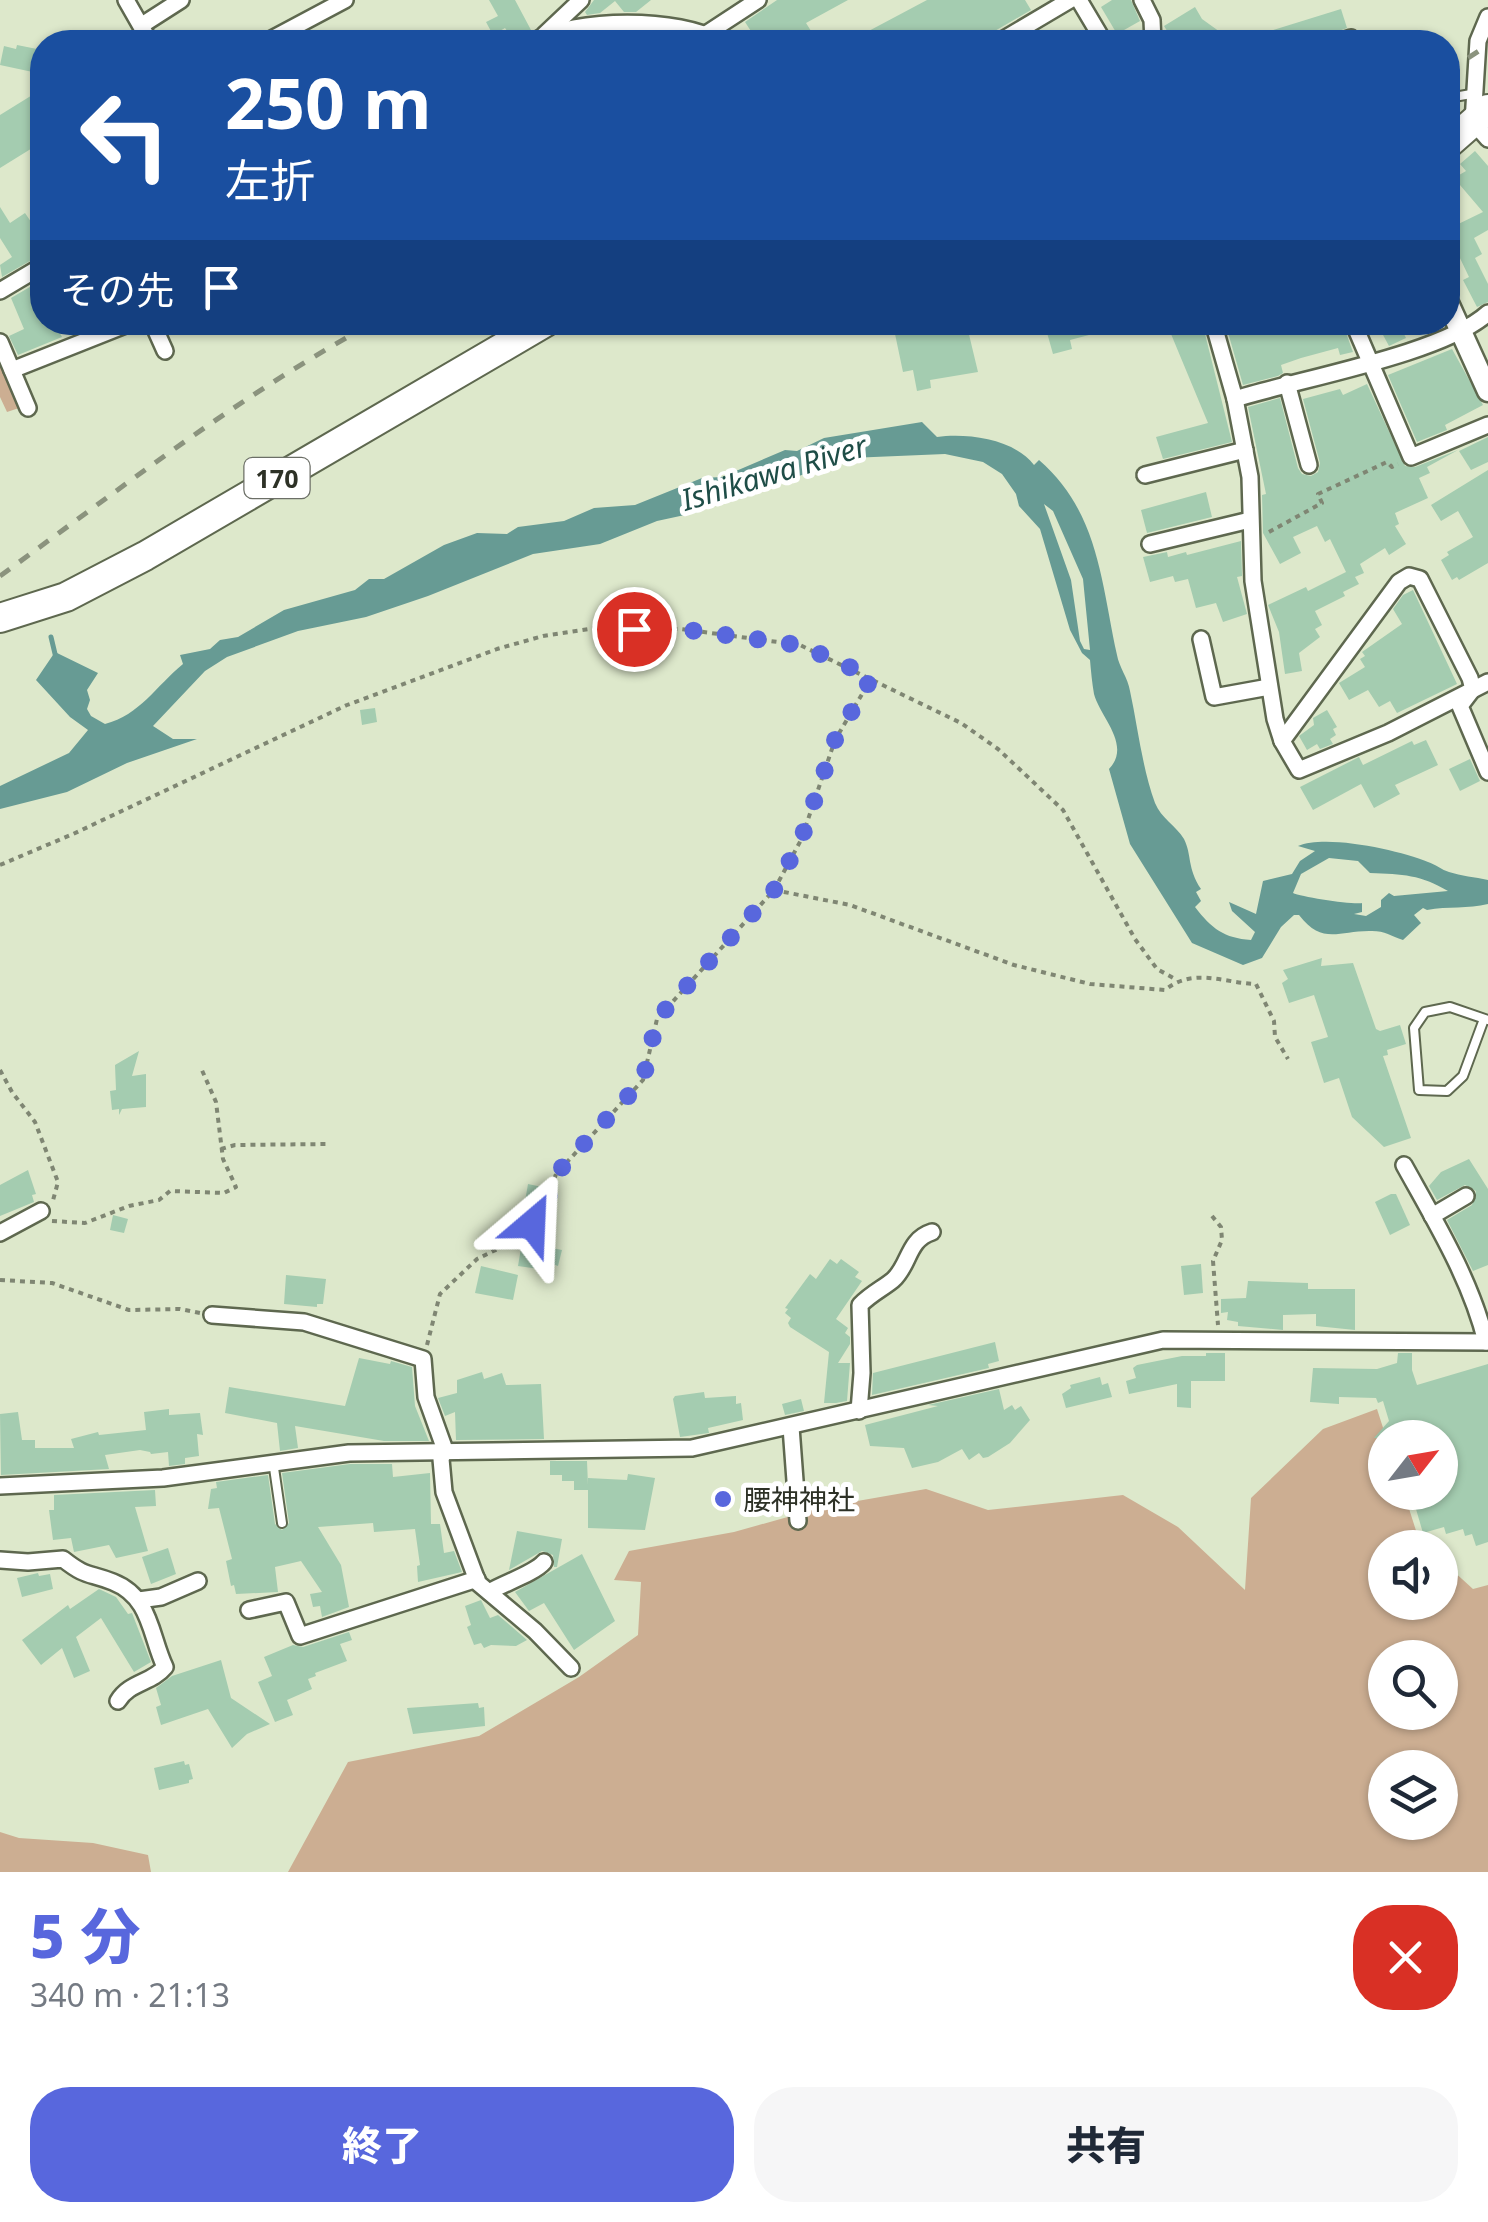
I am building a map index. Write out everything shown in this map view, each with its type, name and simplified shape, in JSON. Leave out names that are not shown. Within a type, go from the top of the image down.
[{"type":"highway","points":[[1460,134],[1482,116]]},
{"type":"highway","name":"170","points":[[0,618],[66,597],[145,556],[524,335]]},
{"type":"street","points":[[126,0],[144,30]]},
{"type":"street","points":[[142,25],[181,0]]},
{"type":"street","points":[[289,30],[345,0]]},
{"type":"street","points":[[549,30],[581,0]]},
{"type":"street","points":[[723,30],[758,0]]},
{"type":"street","points":[[1019,30],[1070,0]]},
{"type":"street","points":[[1079,0],[1097,30]]},
{"type":"street","points":[[1142,0],[1152,30]]},
{"type":"street","points":[[1482,116],[1478,41],[1488,17]]},
{"type":"street","points":[[570,30],[642,24],[690,30]]},
{"type":"street","points":[[0,291],[30,273]]},
{"type":"street","points":[[1488,312],[1461,332],[1488,390]]},
{"type":"street","points":[[12,370],[100,335]]},
{"type":"street","points":[[158,335],[165,352]]},
{"type":"street","points":[[1216,335],[1235,399],[1250,477],[1253,581],[1269,687],[1282,740],[1299,770],[1388,733],[1480,686]]},
{"type":"street","points":[[1359,335],[1412,457],[1488,424]]},
{"type":"street","points":[[1235,399],[1452,335]]},
{"type":"street","points":[[0,342],[28,408]]},
{"type":"street","points":[[1287,383],[1309,465]]},
{"type":"street","points":[[1176,447],[1180,466]]},
{"type":"street","points":[[1145,474],[1245,450]]},
{"type":"street","points":[[1179,517],[1183,536]]},
{"type":"street","points":[[1150,544],[1250,520]]},
{"type":"street","points":[[1282,740],[1400,582],[1409,576],[1420,579],[1470,678],[1480,686]]},
{"type":"street","points":[[1201,639],[1214,697],[1269,687]]},
{"type":"street","points":[[1204,656],[1222,652]]},
{"type":"street","points":[[1480,686],[1460,706],[1488,772]]},
{"type":"street","points":[[0,1486],[163,1478],[349,1453],[692,1448],[1163,1340],[1487,1342],[1432,1216],[1404,1166]]},
{"type":"street","points":[[1432,1216],[1466,1196]]},
{"type":"street","points":[[0,1233],[41,1211]]},
{"type":"street","points":[[859,1411],[860,1305],[877,1288],[894,1280],[912,1244],[932,1232]]},
{"type":"street","points":[[212,1316],[304,1322],[423,1359],[426,1397],[445,1450]]},
{"type":"street","points":[[791,1427],[798,1521]]},
{"type":"street","points":[[445,1450],[440,1458],[444,1492],[477,1579],[571,1668]]},
{"type":"street","points":[[0,1560],[63,1558],[83,1575],[109,1580],[139,1600],[153,1626],[165,1667],[124,1690],[118,1700]]},
{"type":"street","points":[[489,1592],[538,1570],[544,1562]]},
{"type":"street","points":[[249,1610],[286,1602],[300,1636],[477,1579]]},
{"type":"street","points":[[139,1600],[161,1597],[198,1581]]},
{"type":"lane","points":[[1450,1007],[1486,1020],[1462,1076],[1446,1091],[1419,1090],[1414,1028],[1425,1012],[1450,1007]]},
{"type":"lane","points":[[273,1461],[282,1523]]},
{"type":"path","points":[[1250,541],[1322,503],[1318,494],[1387,462],[1392,467],[1412,457]]},
{"type":"path","points":[[0,865],[365,697],[497,649],[543,636],[595,628],[681,629],[800,645],[960,723],[998,750],[1064,810],[1135,938],[1158,969],[1177,980]]},
{"type":"path","points":[[423,1359],[440,1294],[477,1259],[512,1242],[532,1224],[548,1198],[556,1174],[643,1080],[657,1019],[774,890],[801,840],[835,740],[872,677]]},
{"type":"path","points":[[774,890],[850,905],[1014,965],[1090,984],[1165,990],[1177,980],[1208,977],[1256,984],[1288,1059]]},
{"type":"path","points":[[0,1070],[34,1122],[58,1182],[54,1202],[41,1211],[46,1220],[84,1223],[160,1200],[170,1191],[232,1191],[236,1183],[221,1149],[216,1102],[201,1068]]},
{"type":"path","points":[[221,1149],[235,1145],[328,1144]]},
{"type":"path","points":[[1212,1216],[1221,1227],[1222,1240],[1213,1261],[1218,1340]]},
{"type":"path","points":[[0,1280],[52,1283],[129,1310],[180,1310],[212,1316]]},
{"type":"shaded area","points":[[0,345],[25,406],[7,412],[0,397]]},
{"type":"shaded area","points":[[1377,1409],[1381,1420],[1368,1420],[1368,1510],[1409,1510],[1416,1530],[1368,1530],[1368,1620],[1458,1620],[1458,1575],[1473,1589],[1488,1585],[1488,1872],[288,1872],[348,1762],[479,1736],[579,1677],[638,1635],[641,1582],[614,1580],[629,1551],[734,1532],[823,1507],[926,1489],[988,1510],[1123,1495],[1178,1527],[1245,1590],[1251,1498],[1323,1429]]},
{"type":"shaded area","points":[[0,1832],[19,1838],[93,1843],[148,1855],[151,1872],[0,1872]]},
{"type":"water","name":"Ishikawa River","points":[[922,422],[937,437],[976,437],[1015,449],[1034,465],[1039,460],[1059,480],[1086,525],[1094,550],[1155,803],[1186,845],[1201,889],[1196,892],[1201,901],[1195,907],[1219,931],[1251,940],[1255,932],[1232,911],[1229,902],[1256,914],[1263,881],[1292,874],[1300,861],[1315,851],[1298,846],[1310,843],[1382,848],[1446,871],[1488,880],[1488,904],[1423,908],[1414,915],[1421,923],[1403,940],[1377,931],[1324,933],[1294,915],[1281,927],[1262,958],[1243,965],[1192,943],[1130,844],[1109,769],[1115,760],[1116,741],[1094,694],[1090,660],[1070,630],[1040,529],[1019,506],[1002,474],[983,462],[945,454],[850,458],[694,513],[657,521],[600,544],[533,554],[366,617],[298,631],[227,657],[205,671],[153,726],[173,739],[197,739],[127,763],[67,792],[0,809],[0,786],[69,753],[88,730],[70,717],[36,680],[55,652],[98,673],[87,690],[87,709],[105,724],[128,714],[147,699],[183,664],[180,655],[210,649],[220,640],[238,637],[284,610],[355,590],[369,579],[384,579],[444,545],[477,533],[507,534],[518,527],[564,521],[594,508],[635,505],[702,478],[722,477],[785,450],[797,451],[824,438]],"holes":[[[1044,504],[1053,511],[1083,579],[1090,650],[1084,649],[1080,641],[1071,580]],[[1329,858],[1358,861],[1370,873],[1411,876],[1448,891],[1394,896],[1389,893],[1381,900],[1381,907],[1366,916],[1354,914],[1362,912],[1362,903],[1293,893],[1301,874]]]},
{"type":"building","points":[[489,0],[515,0],[531,30],[490,30],[486,22],[498,16]]},
{"type":"building","points":[[594,0],[651,0],[636,12],[624,12],[615,1],[600,13],[587,15],[585,12]]},
{"type":"building","points":[[777,0],[848,0],[806,23],[810,30],[750,30],[745,22]]},
{"type":"building","points":[[927,0],[1025,0],[1031,10],[996,30],[871,30]]},
{"type":"building","points":[[1112,0],[1131,0],[1140,21],[1124,30],[1115,30],[1101,7]]},
{"type":"building","points":[[1195,7],[1202,19],[1217,30],[1166,30],[1164,26]]},
{"type":"building","points":[[1341,9],[1347,28],[1342,30],[1273,30]]},
{"type":"building","points":[[17,45],[30,48],[30,71],[0,65],[4,46],[16,49]]},
{"type":"building","points":[[30,96],[30,149],[0,168],[0,115]]},
{"type":"building","points":[[1475,151],[1488,166],[1488,230],[1474,238],[1482,254],[1475,258],[1488,284],[1488,302],[1477,307],[1463,280],[1469,277],[1460,258],[1460,223],[1483,212],[1460,185],[1460,174],[1466,171],[1460,164]]},
{"type":"building","points":[[0,207],[10,223],[25,213],[30,220],[30,261],[2,277],[0,265],[12,257],[0,238]]},
{"type":"building","points":[[30,287],[30,335],[62,337],[18,355],[9,336],[24,329],[11,298]]},
{"type":"building","points":[[895,335],[969,335],[978,372],[930,380],[931,388],[917,391],[913,370],[903,372]]},
{"type":"building","points":[[1048,335],[1089,335],[1070,340],[1072,349],[1053,354]]},
{"type":"building","points":[[1171,335],[1205,335],[1232,442],[1163,459],[1156,437],[1208,423]]},
{"type":"building","points":[[1229,335],[1347,335],[1353,352],[1340,355],[1338,348],[1301,358],[1281,365],[1283,373],[1278,376],[1243,385]]},
{"type":"building","points":[[1383,335],[1404,335],[1406,338],[1389,346]]},
{"type":"building","points":[[1452,349],[1483,405],[1445,425],[1447,430],[1417,442],[1388,375]]},
{"type":"building","points":[[1367,384],[1405,466],[1415,467],[1458,450],[1427,467],[1430,473],[1419,478],[1428,498],[1395,513],[1399,524],[1395,526],[1406,544],[1389,555],[1385,548],[1360,564],[1364,573],[1355,577],[1359,584],[1315,611],[1322,625],[1315,629],[1320,637],[1299,653],[1302,671],[1285,674],[1279,632],[1268,605],[1346,572],[1330,539],[1325,542],[1317,526],[1293,537],[1301,553],[1280,564],[1263,533],[1262,495],[1266,494],[1248,407],[1280,398],[1298,468],[1302,474],[1311,476],[1318,472],[1320,463],[1303,399],[1340,389],[1343,395]]},
{"type":"building","points":[[1488,437],[1488,462],[1471,470],[1459,451]]},
{"type":"building","points":[[1488,470],[1488,563],[1452,580],[1441,560],[1473,537],[1458,511],[1441,521],[1431,505]]},
{"type":"building","points":[[1206,492],[1212,517],[1147,533],[1141,510]]},
{"type":"building","points":[[1241,541],[1242,576],[1237,577],[1247,614],[1223,622],[1216,603],[1196,608],[1188,579],[1175,582],[1173,576],[1150,582],[1143,557],[1167,552],[1168,557],[1186,552],[1187,555]]},
{"type":"building","points":[[1413,590],[1457,684],[1397,713],[1390,701],[1379,707],[1368,690],[1349,700],[1339,683],[1365,667],[1360,659],[1365,656],[1362,652],[1402,624],[1393,609],[1403,595]]},
{"type":"building","points":[[375,708],[377,722],[362,725],[360,710]]},
{"type":"building","points":[[1327,710],[1337,727],[1333,729],[1336,735],[1330,739],[1333,744],[1320,749],[1317,744],[1307,750],[1299,736],[1314,725],[1313,718]]},
{"type":"building","points":[[1426,740],[1438,765],[1395,785],[1400,794],[1374,808],[1361,784],[1313,810],[1300,787],[1359,757],[1363,765],[1412,741],[1414,745]]},
{"type":"building","points":[[1470,759],[1480,781],[1460,791],[1449,769]]},
{"type":"building","points":[[1322,958],[1321,966],[1353,963],[1376,1029],[1400,1025],[1406,1044],[1387,1050],[1388,1055],[1383,1056],[1411,1138],[1384,1147],[1352,1117],[1339,1078],[1324,1083],[1311,1042],[1328,1037],[1314,995],[1289,1003],[1282,983],[1288,979],[1283,970]]},
{"type":"building","points":[[139,1051],[132,1076],[146,1074],[146,1107],[122,1109],[119,1115],[119,1109],[112,1110],[110,1091],[116,1090],[115,1065]]},
{"type":"building","points":[[1469,1159],[1488,1189],[1488,1265],[1473,1271],[1447,1220],[1472,1205],[1476,1191],[1465,1185],[1437,1200],[1429,1186],[1441,1172]]},
{"type":"building","points":[[28,1170],[36,1194],[32,1195],[34,1202],[0,1216],[0,1185]]},
{"type":"building","points":[[528,1184],[542,1187],[538,1204],[525,1201]]},
{"type":"building","points":[[1396,1194],[1410,1225],[1390,1235],[1375,1202]]},
{"type":"building","points":[[113,1215],[128,1219],[124,1233],[110,1230]]},
{"type":"building","points":[[522,1242],[553,1245],[552,1248],[562,1250],[558,1266],[518,1266]]},
{"type":"building","points":[[830,1259],[837,1264],[841,1259],[859,1272],[855,1277],[862,1281],[836,1319],[848,1328],[845,1333],[850,1337],[838,1363],[850,1363],[847,1401],[824,1403],[829,1352],[790,1327],[791,1318],[785,1308],[810,1274],[816,1279]]},
{"type":"building","points":[[1201,1264],[1203,1293],[1184,1295],[1181,1266]]},
{"type":"building","points":[[481,1266],[518,1275],[513,1300],[475,1293]]},
{"type":"building","points":[[286,1275],[326,1279],[323,1304],[284,1304]]},
{"type":"building","points":[[1248,1281],[1308,1283],[1308,1289],[1355,1289],[1355,1330],[1316,1326],[1316,1314],[1283,1315],[1283,1330],[1238,1326],[1238,1322],[1227,1320],[1228,1312],[1221,1313],[1221,1299],[1246,1298]]},
{"type":"building","points":[[995,1342],[999,1361],[988,1364],[989,1368],[872,1395],[873,1373]]},
{"type":"building","points":[[1225,1353],[1225,1381],[1191,1381],[1191,1408],[1177,1407],[1177,1384],[1129,1394],[1126,1381],[1136,1378],[1133,1368],[1137,1365]]},
{"type":"building","points":[[1398,1353],[1412,1353],[1417,1385],[1488,1364],[1488,1542],[1476,1546],[1472,1534],[1465,1536],[1463,1529],[1422,1530],[1416,1510],[1458,1510],[1458,1420],[1389,1420],[1383,1401],[1378,1403],[1376,1398],[1339,1397],[1339,1404],[1310,1402],[1313,1368],[1377,1369],[1397,1363]]},
{"type":"building","points":[[359,1358],[412,1367],[415,1406],[429,1441],[384,1441],[295,1426],[298,1448],[280,1451],[277,1423],[225,1413],[229,1387],[345,1406]]},
{"type":"building","points":[[482,1372],[484,1379],[502,1373],[506,1385],[541,1384],[544,1439],[456,1440],[455,1412],[445,1416],[438,1398],[457,1393],[457,1380]]},
{"type":"building","points":[[1100,1377],[1102,1385],[1108,1383],[1112,1397],[1066,1408],[1062,1394],[1070,1385]]},
{"type":"building","points":[[999,1389],[1004,1410],[1012,1405],[1015,1410],[1021,1406],[1030,1420],[1010,1443],[988,1457],[979,1453],[969,1460],[962,1449],[938,1462],[912,1468],[904,1448],[870,1446],[865,1425]]},
{"type":"building","points":[[704,1392],[705,1398],[736,1396],[743,1420],[708,1428],[709,1433],[680,1437],[673,1399]]},
{"type":"building","points":[[801,1399],[804,1411],[785,1415],[782,1404]]},
{"type":"building","points":[[169,1409],[169,1415],[200,1413],[203,1435],[197,1434],[199,1456],[185,1458],[185,1464],[169,1466],[168,1452],[151,1454],[140,1450],[105,1455],[109,1469],[1,1475],[0,1414],[18,1412],[22,1440],[35,1440],[35,1448],[74,1448],[71,1439],[98,1432],[99,1435],[146,1430],[144,1412]]},
{"type":"building","points":[[550,1461],[587,1461],[588,1485],[588,1478],[627,1480],[628,1474],[655,1478],[645,1530],[588,1528],[588,1490],[574,1490],[574,1481],[550,1475]]},
{"type":"building","points":[[350,1464],[392,1464],[393,1477],[430,1473],[431,1524],[440,1524],[444,1553],[454,1551],[462,1572],[418,1582],[415,1529],[374,1532],[373,1523],[318,1527],[341,1565],[349,1607],[322,1617],[320,1606],[313,1607],[310,1594],[322,1592],[301,1561],[275,1567],[278,1592],[236,1594],[226,1561],[232,1559],[219,1508],[208,1509],[216,1482],[268,1475],[275,1524],[282,1530],[289,1523],[282,1473]]},
{"type":"building","points":[[155,1490],[156,1506],[135,1507],[148,1551],[116,1558],[109,1545],[74,1552],[71,1538],[53,1540],[49,1510],[54,1510],[54,1495]]},
{"type":"building","points":[[517,1531],[562,1539],[557,1567],[553,1555],[542,1551],[509,1570]]},
{"type":"building","points":[[168,1548],[176,1574],[151,1584],[142,1557]]},
{"type":"building","points":[[582,1554],[615,1621],[574,1650],[544,1603],[529,1611],[515,1592]]},
{"type":"building","points":[[50,1574],[53,1589],[22,1597],[17,1578]]},
{"type":"building","points":[[99,1589],[116,1597],[128,1614],[132,1613],[151,1662],[134,1672],[101,1618],[76,1637],[90,1671],[74,1678],[62,1648],[41,1665],[22,1640],[68,1605],[70,1609]]},
{"type":"building","points":[[481,1600],[490,1618],[498,1615],[527,1640],[516,1646],[474,1645],[465,1606]]},
{"type":"building","points":[[349,1632],[352,1640],[340,1644],[347,1661],[315,1673],[308,1679],[312,1689],[287,1700],[293,1715],[275,1722],[258,1682],[272,1676],[264,1657],[293,1645],[303,1647]]},
{"type":"building","points":[[221,1660],[231,1698],[270,1724],[247,1734],[232,1748],[208,1709],[161,1725],[156,1707],[161,1705],[156,1688],[172,1676]]},
{"type":"building","points":[[478,1703],[479,1708],[484,1707],[485,1726],[413,1734],[407,1708]]},
{"type":"building","points":[[184,1761],[189,1764],[193,1779],[159,1790],[154,1768]]},
{"type":"waterway","points":[[51,637],[56,658]]},
{"type":"railway","points":[[1460,63],[1488,45]]},
{"type":"railway","points":[[0,576],[230,411],[352,335]]},
{"type":"place","name":"腰神神社","points":[[723,1499]]},
{"type":"route","points":[[532,1224],[548,1198],[556,1174],[643,1080],[657,1019],[774,890],[795,856],[835,740],[872,677],[800,645],[681,629],[634,629]]}]
